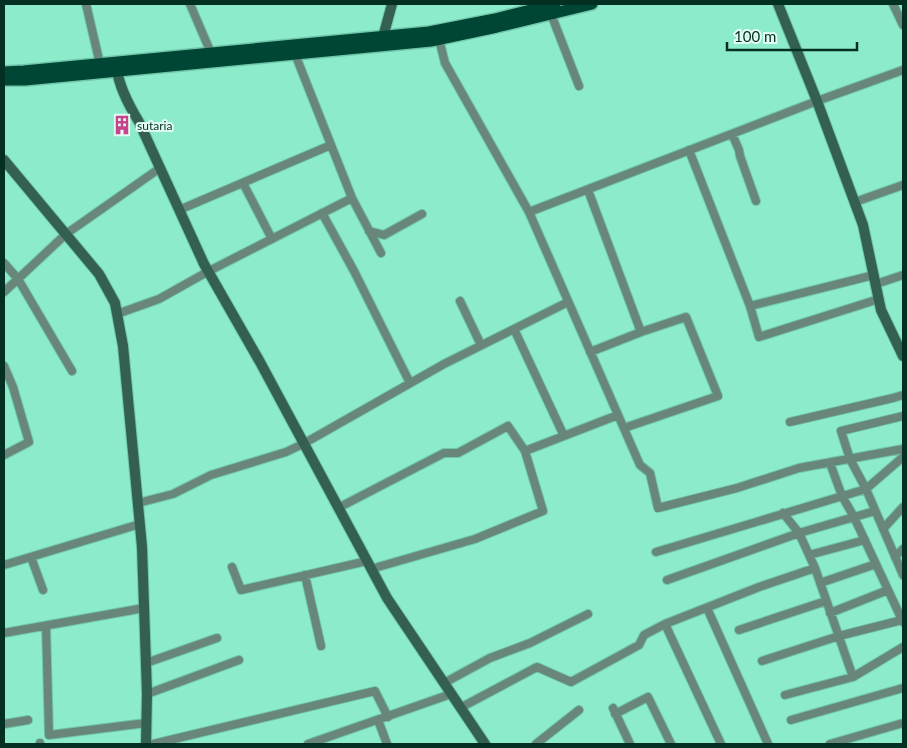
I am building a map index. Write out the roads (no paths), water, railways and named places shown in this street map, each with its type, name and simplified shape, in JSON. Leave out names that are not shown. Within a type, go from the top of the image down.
[{"type":"main road","points":[[4,72],[100,64],[116,67],[295,54],[438,35],[553,9],[592,4]]},
{"type":"main road","points":[[4,80],[116,67],[211,53],[383,41]]},
{"type":"street","points":[[86,4],[100,64]]},
{"type":"street","points":[[190,4],[211,53]]},
{"type":"street","points":[[383,41],[392,4]]},
{"type":"street","points":[[778,4],[855,202],[863,225],[881,310],[903,356]]},
{"type":"street","points":[[893,4],[903,25]]},
{"type":"street","points":[[553,9],[579,86]]},
{"type":"street","points":[[438,35],[445,63],[529,212],[640,465],[650,472],[658,508],[737,488],[799,468],[903,449]]},
{"type":"street","points":[[295,54],[352,198],[381,253]]},
{"type":"street","points":[[116,67],[126,101],[139,122],[209,271],[303,444],[387,598],[484,744]]},
{"type":"street","points":[[529,212],[817,101],[903,70]]},
{"type":"street","points":[[732,134],[756,201]]},
{"type":"street","points":[[179,210],[331,145]]},
{"type":"street","points":[[689,150],[750,306],[759,337],[879,299]]},
{"type":"street","points":[[4,160],[99,274],[115,303],[123,346],[140,524],[147,694],[146,744]]},
{"type":"street","points":[[4,292],[66,234],[160,168]]},
{"type":"street","points":[[243,183],[272,239]]},
{"type":"street","points":[[855,202],[903,185]]},
{"type":"street","points":[[588,190],[641,332]]},
{"type":"street","points":[[117,314],[159,299],[209,271],[352,198]]},
{"type":"street","points":[[322,213],[354,271],[410,383]]},
{"type":"street","points":[[370,231],[384,235],[422,214]]},
{"type":"street","points":[[4,263],[18,279],[72,370]]},
{"type":"street","points":[[750,306],[875,279],[903,275]]},
{"type":"street","points":[[460,301],[481,345]]},
{"type":"street","points":[[138,503],[173,494],[210,475],[286,452],[481,345],[568,302]]},
{"type":"street","points":[[590,352],[686,317],[718,396],[624,428]]},
{"type":"street","points":[[514,329],[564,436]]},
{"type":"street","points":[[4,366],[13,387],[29,442],[4,455]]},
{"type":"street","points":[[790,422],[903,395]]},
{"type":"street","points":[[525,451],[618,415]]},
{"type":"street","points":[[903,416],[840,431],[850,460],[866,489],[903,575]]},
{"type":"street","points":[[232,567],[241,590],[306,575],[369,565],[475,539],[543,511],[525,451],[508,426],[458,453],[444,453],[338,508]]},
{"type":"street","points":[[656,552],[866,489],[903,457]]},
{"type":"street","points":[[762,661],[839,636],[903,621],[854,517],[842,496],[830,463]]},
{"type":"street","points":[[883,528],[903,507]]},
{"type":"street","points":[[667,580],[799,533],[875,511]]},
{"type":"street","points":[[783,513],[799,533],[809,555],[853,677]]},
{"type":"street","points":[[4,565],[140,524]]},
{"type":"street","points":[[809,555],[864,540]]},
{"type":"street","points":[[895,557],[903,549]]},
{"type":"street","points":[[31,557],[43,590]]},
{"type":"street","points":[[820,583],[876,564]]},
{"type":"street","points":[[460,708],[537,667],[571,682],[639,645],[644,634],[665,624],[759,587],[814,568]]},
{"type":"street","points":[[306,575],[321,646]]},
{"type":"street","points":[[830,614],[888,590]]},
{"type":"street","points":[[739,630],[826,602]]},
{"type":"street","points":[[4,633],[144,608]]},
{"type":"street","points":[[707,608],[768,744]]},
{"type":"street","points":[[444,683],[490,658],[530,643],[588,614]]},
{"type":"street","points":[[665,624],[721,744]]},
{"type":"street","points":[[46,626],[49,735],[146,723]]},
{"type":"street","points":[[146,663],[217,638]]},
{"type":"street","points":[[785,696],[853,677],[903,647]]},
{"type":"street","points":[[147,694],[239,660]]},
{"type":"street","points":[[791,720],[903,688]]},
{"type":"street","points":[[153,744],[375,690],[388,716]]},
{"type":"street","points":[[308,744],[451,694]]},
{"type":"street","points":[[630,744],[614,711],[648,697],[671,744]]},
{"type":"street","points":[[536,744],[579,710]]},
{"type":"street","points":[[4,724],[28,720]]},
{"type":"street","points":[[378,720],[386,744]]},
{"type":"street","points":[[830,744],[903,723]]},
{"type":"place","name":"sutaria","points":[[122,125]]}]
